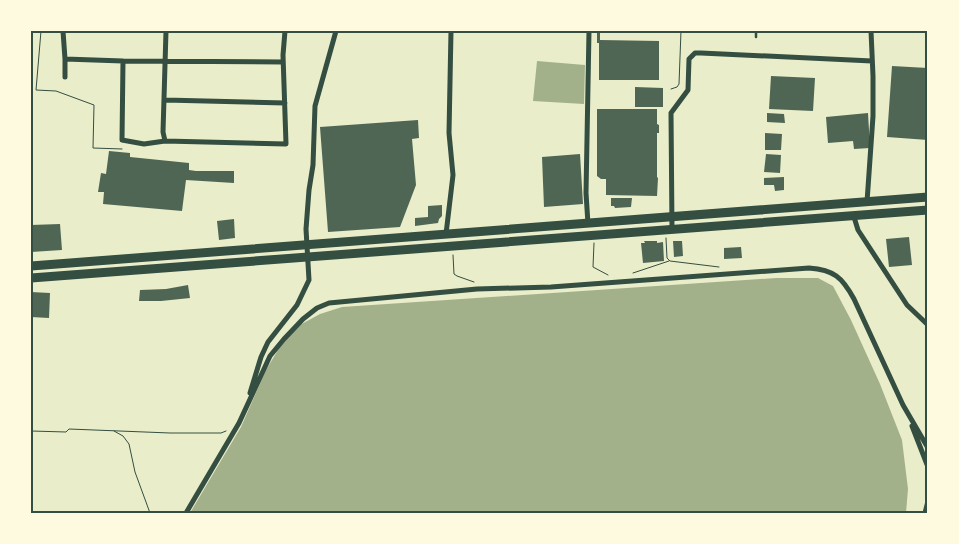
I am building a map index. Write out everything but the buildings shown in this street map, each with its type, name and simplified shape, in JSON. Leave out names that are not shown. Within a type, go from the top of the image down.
[{"type":"highway","points":[[31,266],[928,197]]},
{"type":"highway","points":[[31,278],[928,210]]},
{"type":"street","points":[[63,31],[65,77]]},
{"type":"street","points":[[165,141],[163,132],[166,31]]},
{"type":"street","points":[[122,61],[122,140],[144,144],[165,141],[286,144],[283,62],[285,31]]},
{"type":"street","points":[[250,398],[250,388],[260,357],[268,342],[297,305],[306,289],[309,273],[306,244],[307,208],[313,165],[315,106],[336,31]]},
{"type":"street","points":[[446,234],[452,175],[449,133],[451,31]]},
{"type":"street","points":[[588,224],[586,193],[589,31]]},
{"type":"street","points":[[867,202],[873,116],[870,31]]},
{"type":"street","points":[[668,230],[671,218],[671,112],[688,90],[688,64],[692,55],[701,53],[872,60]]},
{"type":"street","points":[[65,59],[283,62]]},
{"type":"street","points":[[165,100],[285,103]]},
{"type":"street","points":[[854,217],[858,230],[907,305],[928,325]]},
{"type":"street","points":[[186,513],[239,423],[270,356],[284,339],[317,308],[329,303],[480,289],[551,287],[734,272],[809,268],[830,272],[846,284],[903,405],[928,467]]},
{"type":"street","points":[[903,405],[928,448]]},
{"type":"street","points":[[925,513],[928,501]]},
{"type":"lane","points":[[756,31],[756,37]]},
{"type":"path","points":[[41,31],[36,90],[56,91],[94,106],[93,148],[122,149],[122,140]]},
{"type":"path","points":[[671,89],[679,84],[681,31]]},
{"type":"path","points":[[668,230],[667,258],[670,261]]},
{"type":"path","points":[[596,235],[593,268],[615,279],[615,281]]},
{"type":"path","points":[[453,247],[454,274],[475,282],[480,289]]},
{"type":"path","points":[[626,280],[634,272],[670,261],[734,269],[734,272]]},
{"type":"path","points":[[31,431],[66,432],[69,429],[222,434],[228,430]]},
{"type":"path","points":[[111,430],[123,436],[129,444],[135,472],[150,513]]},
{"type":"shaded area","points":[[537,61],[585,65],[584,104],[533,101]]},
{"type":"shaded area","points":[[776,278],[818,278],[833,286],[851,320],[880,384],[902,440],[908,489],[906,513],[190,513],[241,427],[266,370],[281,345],[298,326],[320,314],[342,307]]}]
